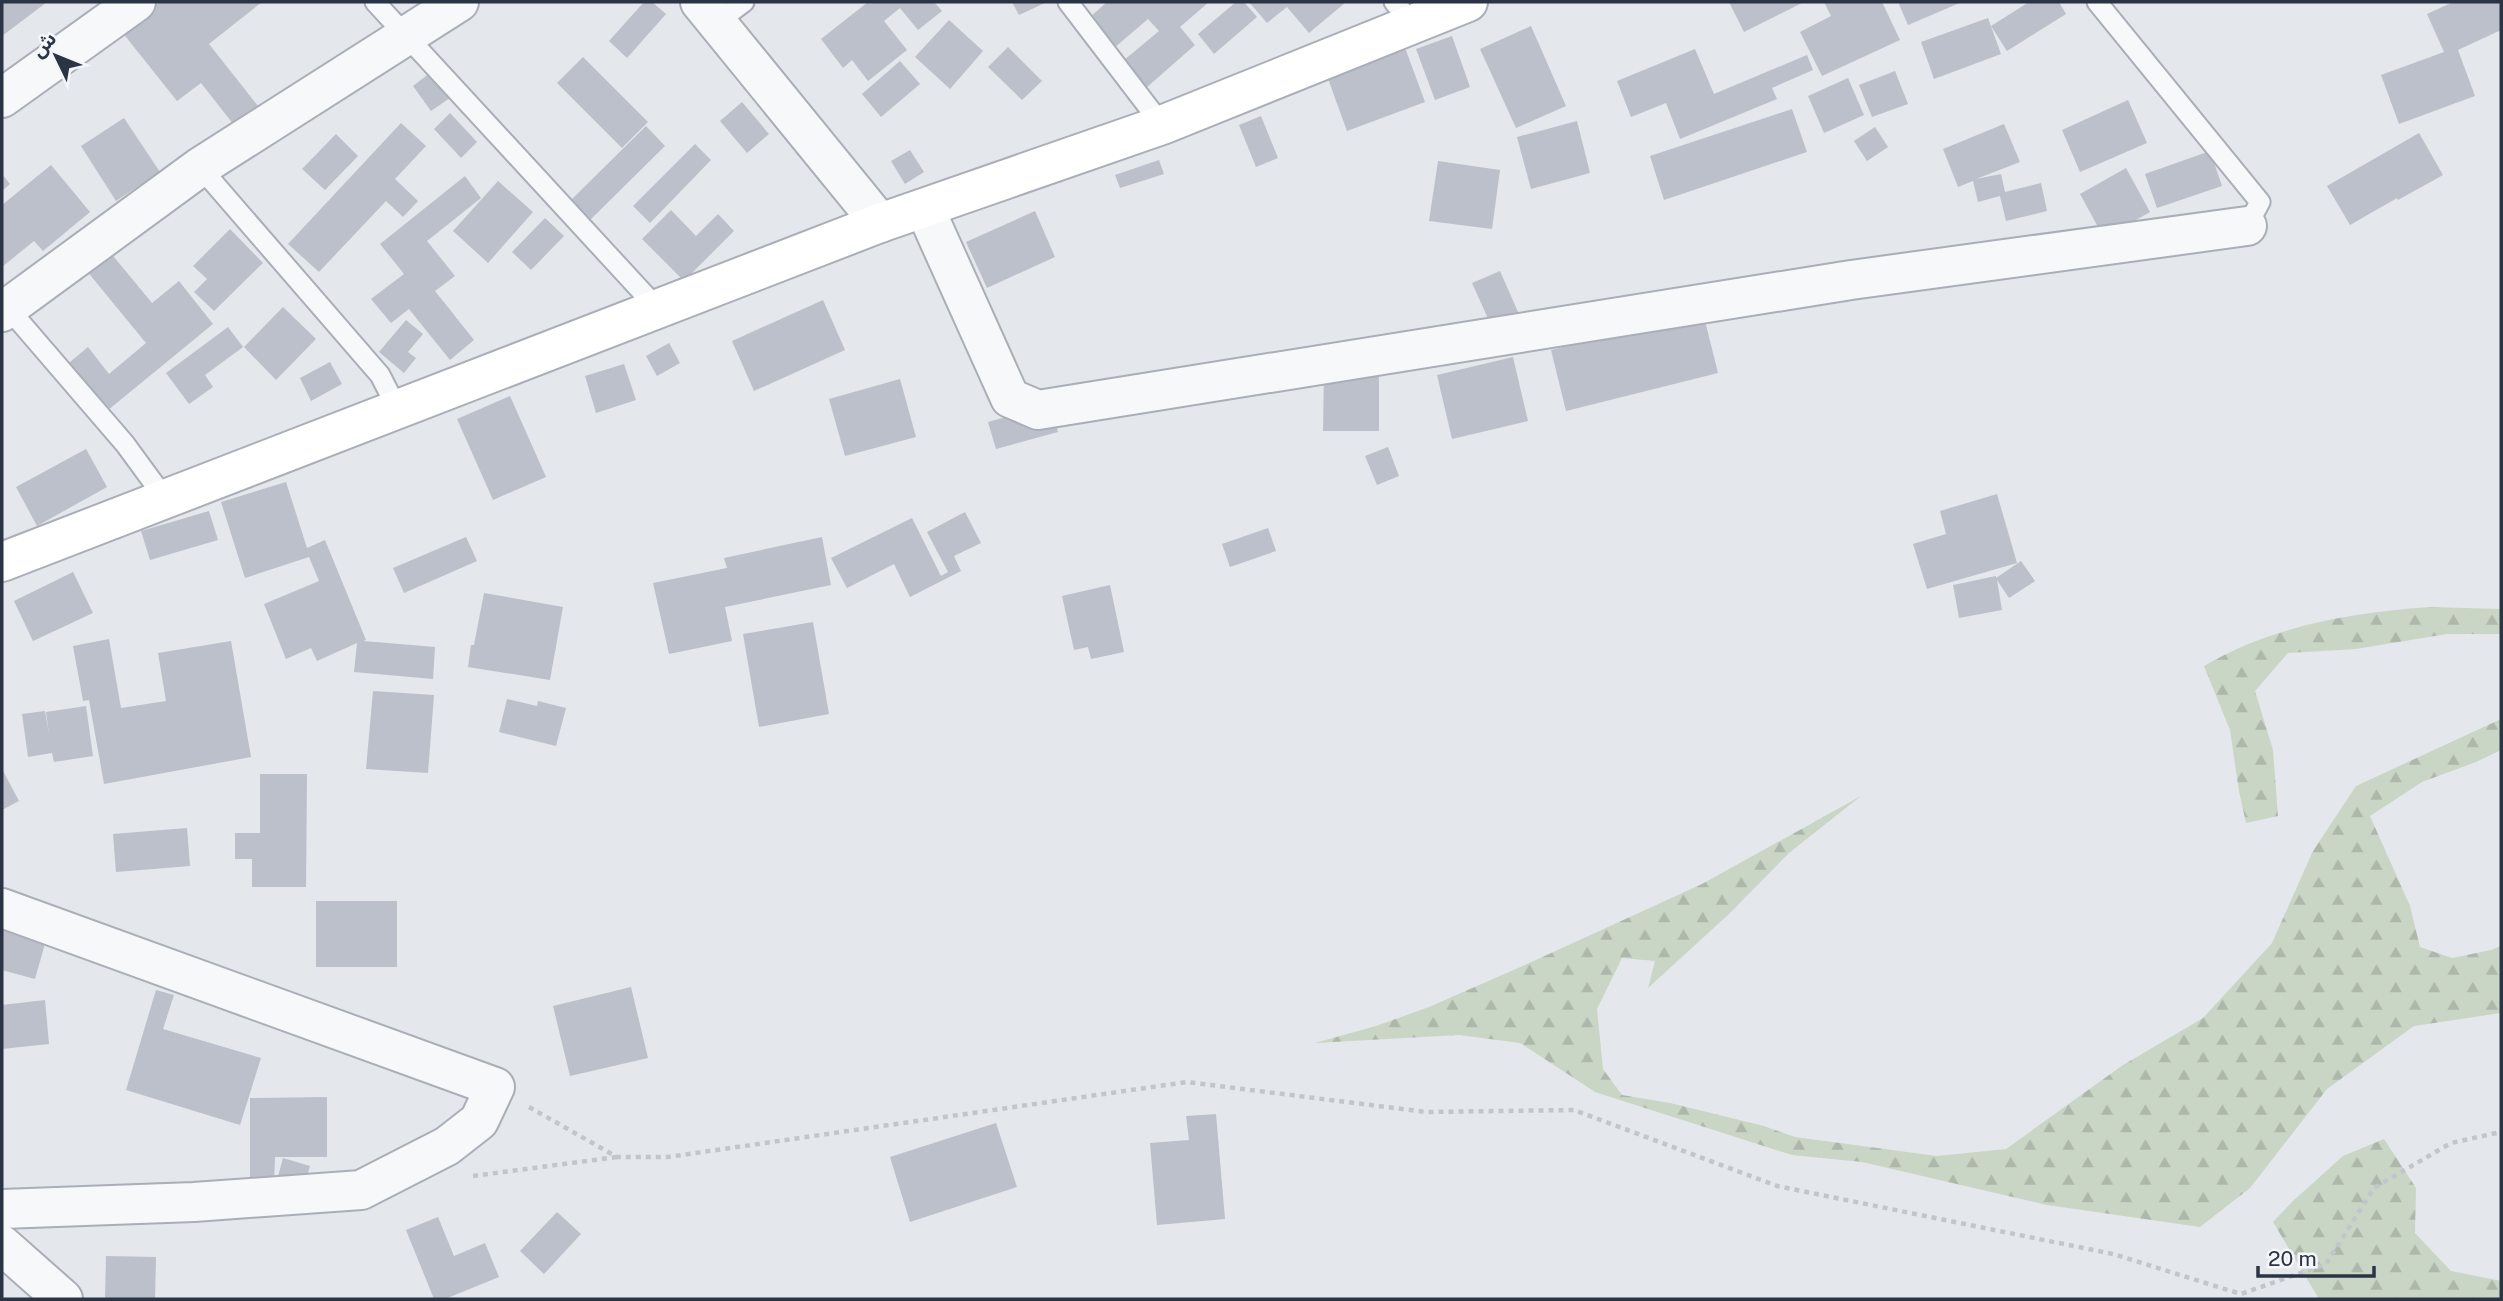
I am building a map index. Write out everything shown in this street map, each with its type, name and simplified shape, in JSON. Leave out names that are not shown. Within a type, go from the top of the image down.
[{"type":"street","points":[[2,98],[136,2]]},
{"type":"street","points":[[5,310],[200,167],[459,2]]},
{"type":"street","points":[[2,562],[880,223],[1162,125],[1404,13],[1468,2]]},
{"type":"street","points":[[720,9],[880,223]]},
{"type":"street","points":[[925,209],[1010,398],[1038,410],[1851,280],[2247,226]]},
{"type":"street","points":[[2,908],[495,1087],[479,1121],[447,1146],[361,1191],[194,1202],[2,1209]]},
{"type":"street","points":[[2,1245],[63,1299]]},
{"type":"lane","points":[[375,2],[657,308]]},
{"type":"lane","points":[[1068,2],[1162,125]]},
{"type":"lane","points":[[2098,2],[2260,202],[2247,226]]},
{"type":"lane","points":[[200,167],[380,375],[398,410]]},
{"type":"lane","points":[[5,310],[125,444],[166,500]]},
{"type":"path","points":[[469,1177],[617,1157],[668,1157],[1187,1082],[1426,1112],[1574,1110],[1777,1186],[2113,1254],[2241,1294],[2326,1264],[2374,1188],[2451,1143],[2501,1132]]},
{"type":"path","points":[[495,1087],[617,1157]]},
{"type":"green space","points":[[2431,607],[2501,609],[2501,634],[2447,634],[2356,649],[2288,653],[2255,691],[2273,750],[2278,816],[2246,823],[2230,730],[2204,666],[2257,641],[2314,623]]},
{"type":"green space","points":[[2501,719],[2501,750],[2422,782],[2370,816],[2410,906],[2420,947],[2452,958],[2501,946],[2501,1013],[2414,1026],[2327,1089],[2250,1188],[2200,1227],[2047,1205],[1862,1162],[1792,1155],[1595,1092],[1520,1043],[1459,1035],[1315,1043],[1376,1026],[1429,1007],[1527,964],[1702,884],[1861,796],[1789,853],[1729,914],[1648,988],[1655,961],[1622,958],[1597,1009],[1603,1069],[1622,1095],[1670,1103],[1764,1126],[1795,1137],[1937,1156],[2006,1149],[2123,1065],[2203,1018],[2272,943],[2313,851],[2356,786]]},
{"type":"green space","points":[[2384,1139],[2416,1188],[2415,1233],[2451,1271],[2501,1281],[2501,1299],[2319,1299],[2273,1222],[2343,1156]]},
{"type":"building","points":[[2,2],[47,2],[2,36]]},
{"type":"building","points":[[160,2],[262,2],[209,44],[258,106],[234,125],[201,83],[177,101],[122,32]]},
{"type":"building","points":[[644,2],[652,2],[666,14],[627,58],[609,41]]},
{"type":"building","points":[[868,2],[934,2],[942,11],[918,30],[900,8],[884,21],[907,50],[868,81],[852,60],[843,68],[821,39]]},
{"type":"building","points":[[1012,2],[1047,2],[1019,15]]},
{"type":"building","points":[[1107,2],[1209,2],[1180,27],[1195,45],[1146,88],[1123,61],[1159,31],[1148,19],[1114,48],[1089,18]]},
{"type":"building","points":[[1236,2],[1244,2],[1257,17],[1214,54],[1198,34]]},
{"type":"building","points":[[1249,2],[1346,2],[1309,33],[1287,7],[1267,23]]},
{"type":"building","points":[[1729,2],[1804,2],[1744,32]]},
{"type":"building","points":[[1824,2],[1882,2],[1900,40],[1822,76],[1800,32],[1831,16]]},
{"type":"building","points":[[1898,2],[1962,2],[1908,25]]},
{"type":"building","points":[[2029,2],[2059,2],[2066,14],[2007,51],[1991,26]]},
{"type":"building","points":[[2453,2],[2501,2],[2501,30],[2458,50],[2475,96],[2399,124],[2381,75],[2444,52],[2427,14]]},
{"type":"building","points":[[1988,18],[2001,54],[1934,79],[1921,42]]},
{"type":"building","points":[[949,20],[983,51],[950,89],[915,57]]},
{"type":"building","points":[[1531,26],[1566,106],[1516,128],[1480,49]]},
{"type":"building","points":[[1452,36],[1470,87],[1435,100],[1416,49]]},
{"type":"building","points":[[1404,45],[1425,102],[1347,131],[1326,73]]},
{"type":"building","points":[[1008,47],[1042,81],[1022,100],[988,67]]},
{"type":"building","points":[[1695,49],[1714,94],[1807,55],[1813,70],[1772,88],[1777,99],[1680,139],[1666,103],[1631,117],[1617,81]]},
{"type":"building","points":[[583,57],[648,122],[622,148],[557,83]]},
{"type":"building","points":[[900,61],[920,84],[881,117],[862,94]]},
{"type":"building","points":[[1895,71],[1908,104],[1872,117],[1859,85]]},
{"type":"building","points":[[431,72],[450,98],[431,111],[413,86]]},
{"type":"building","points":[[1848,78],[1864,115],[1824,133],[1808,96]]},
{"type":"building","points":[[2128,100],[2147,143],[2080,172],[2062,130]]},
{"type":"building","points":[[742,102],[769,134],[747,153],[720,121]]},
{"type":"building","points":[[1792,109],[1807,152],[1664,200],[1650,156]]},
{"type":"building","points":[[450,113],[477,142],[461,158],[434,129]]},
{"type":"building","points":[[1261,116],[1278,158],[1256,167],[1239,125]]},
{"type":"building","points":[[124,118],[160,172],[116,201],[81,146]]},
{"type":"building","points":[[1577,121],[1590,173],[1531,189],[1517,137]]},
{"type":"building","points":[[401,123],[426,146],[395,179],[418,201],[403,217],[386,201],[319,272],[288,244]]},
{"type":"building","points":[[2004,124],[2020,162],[1976,179],[2001,174],[2005,192],[2041,183],[2047,211],[2006,221],[2000,196],[1978,202],[1973,181],[1958,187],[1943,149]]},
{"type":"building","points":[[646,126],[665,146],[588,222],[568,203]]},
{"type":"building","points":[[1875,127],[1888,147],[1867,161],[1854,141]]},
{"type":"building","points":[[2419,133],[2443,175],[2350,225],[2327,186]]},
{"type":"building","points":[[336,134],[358,156],[325,190],[302,169]]},
{"type":"building","points":[[695,144],[711,160],[650,223],[633,206]]},
{"type":"building","points":[[910,150],[924,172],[905,184],[891,161]]},
{"type":"building","points":[[2210,151],[2222,186],[2157,208],[2145,174]]},
{"type":"building","points":[[1159,160],[1164,174],[1120,188],[1115,175]]},
{"type":"building","points":[[1438,161],[1500,170],[1492,229],[1429,221]]},
{"type":"building","points":[[51,165],[90,212],[43,251],[34,241],[2,267],[2,205]]},
{"type":"building","points":[[2126,168],[2150,212],[2104,238],[2080,194]]},
{"type":"building","points":[[2,174],[10,184],[2,191]]},
{"type":"building","points":[[465,176],[481,198],[427,241],[455,276],[435,291],[474,340],[450,360],[409,309],[391,323],[371,299],[404,274],[380,244]]},
{"type":"building","points":[[498,181],[533,212],[488,263],[453,231]]},
{"type":"building","points":[[671,210],[696,236],[718,214],[734,231],[684,281],[642,239]]},
{"type":"building","points":[[1035,211],[1055,257],[987,288],[966,242]]},
{"type":"building","points":[[545,218],[564,236],[531,270],[512,252]]},
{"type":"building","points":[[230,229],[263,263],[214,311],[194,292],[207,279],[193,266]]},
{"type":"building","points":[[109,251],[152,303],[179,281],[213,324],[102,415],[64,367],[88,347],[109,374],[146,343],[86,270]]},
{"type":"building","points":[[1500,271],[1522,321],[1495,334],[1472,283]]},
{"type":"building","points":[[823,300],[845,350],[754,391],[732,341]]},
{"type":"building","points":[[283,307],[316,339],[276,380],[244,347]]},
{"type":"building","points":[[1703,313],[1718,373],[1566,411],[1551,350]]},
{"type":"building","points":[[406,320],[423,334],[408,352],[416,358],[404,373],[379,352]]},
{"type":"building","points":[[228,327],[243,347],[205,375],[213,387],[189,404],[166,373]]},
{"type":"building","points":[[669,343],[680,363],[657,376],[646,356]]},
{"type":"building","points":[[1513,357],[1528,421],[1452,439],[1437,375]]},
{"type":"building","points":[[330,362],[342,384],[311,401],[300,378]]},
{"type":"building","points":[[624,364],[636,400],[596,413],[585,376]]},
{"type":"building","points":[[1324,371],[1379,371],[1379,431],[1323,431]]},
{"type":"building","points":[[900,379],[916,437],[845,456],[829,399]]},
{"type":"building","points":[[510,396],[546,477],[493,500],[457,419]]},
{"type":"building","points":[[1052,413],[1058,432],[996,449],[988,422],[1017,414]]},
{"type":"building","points":[[1388,447],[1399,476],[1377,485],[1365,456]]},
{"type":"building","points":[[86,449],[107,487],[37,526],[16,487]]},
{"type":"building","points":[[286,482],[307,548],[325,540],[366,640],[363,641],[435,647],[433,679],[354,672],[357,643],[317,661],[311,648],[286,659],[264,604],[319,581],[309,557],[245,578],[221,502]]},
{"type":"building","points":[[1997,494],[2017,563],[1927,589],[1913,544],[1946,534],[1940,511]]},
{"type":"building","points":[[209,511],[218,540],[150,560],[141,531]]},
{"type":"building","points":[[965,512],[981,543],[954,556],[961,571],[910,597],[894,564],[847,588],[831,558],[912,518],[941,576],[948,572],[927,532]]},
{"type":"building","points":[[1268,528],[1276,551],[1230,567],[1222,544]]},
{"type":"building","points":[[466,537],[477,561],[404,593],[393,568]]},
{"type":"building","points":[[822,537],[831,585],[725,607],[732,641],[669,654],[653,583],[727,568],[724,558]]},
{"type":"building","points":[[2021,561],[2035,581],[2009,598],[1997,580],[2002,610],[1959,618],[1953,585],[1996,578]]},
{"type":"building","points":[[73,572],[93,613],[33,641],[14,601]]},
{"type":"building","points":[[1110,585],[1124,652],[1091,659],[1088,647],[1074,650],[1062,596]]},
{"type":"building","points":[[484,593],[563,607],[550,680],[468,667]]},
{"type":"building","points":[[813,622],[829,714],[759,727],[743,634]]},
{"type":"building","points":[[109,639],[121,708],[166,701],[158,653],[231,641],[251,757],[104,784],[89,700],[83,701],[73,646]]},
{"type":"building","points":[[373,691],[434,695],[428,773],[366,769]]},
{"type":"building","points":[[507,699],[537,706],[538,701],[566,708],[556,746],[499,732]]},
{"type":"building","points":[[86,706],[93,756],[54,762],[52,753],[28,757],[22,714],[45,711],[49,734],[46,712]]},
{"type":"building","points":[[2,769],[19,801],[2,810]]},
{"type":"building","points":[[260,774],[307,774],[306,887],[252,887],[252,859],[235,859],[235,833],[260,833]]},
{"type":"building","points":[[187,828],[190,866],[116,872],[113,834]]},
{"type":"building","points":[[316,901],[397,901],[397,967],[316,967]]},
{"type":"building","points":[[2,912],[50,926],[35,979],[2,970]]},
{"type":"building","points":[[631,987],[648,1058],[570,1076],[553,1006]]},
{"type":"building","points":[[156,990],[174,995],[163,1029],[261,1058],[240,1125],[126,1090]]},
{"type":"building","points":[[45,1000],[49,1044],[2,1049],[2,1005]]},
{"type":"building","points":[[327,1097],[327,1157],[275,1157],[274,1183],[250,1183],[250,1098]]},
{"type":"building","points":[[1216,1114],[1225,1219],[1157,1225],[1150,1143],[1189,1140],[1186,1116]]},
{"type":"building","points":[[996,1123],[1017,1187],[910,1222],[890,1157]]},
{"type":"building","points":[[283,1158],[310,1166],[304,1187],[277,1180]]},
{"type":"building","points":[[557,1212],[581,1234],[544,1274],[520,1251]]},
{"type":"building","points":[[438,1217],[454,1256],[485,1243],[499,1277],[445,1299],[434,1299],[406,1230]]},
{"type":"building","points":[[106,1256],[156,1257],[155,1299],[105,1299]]}]
